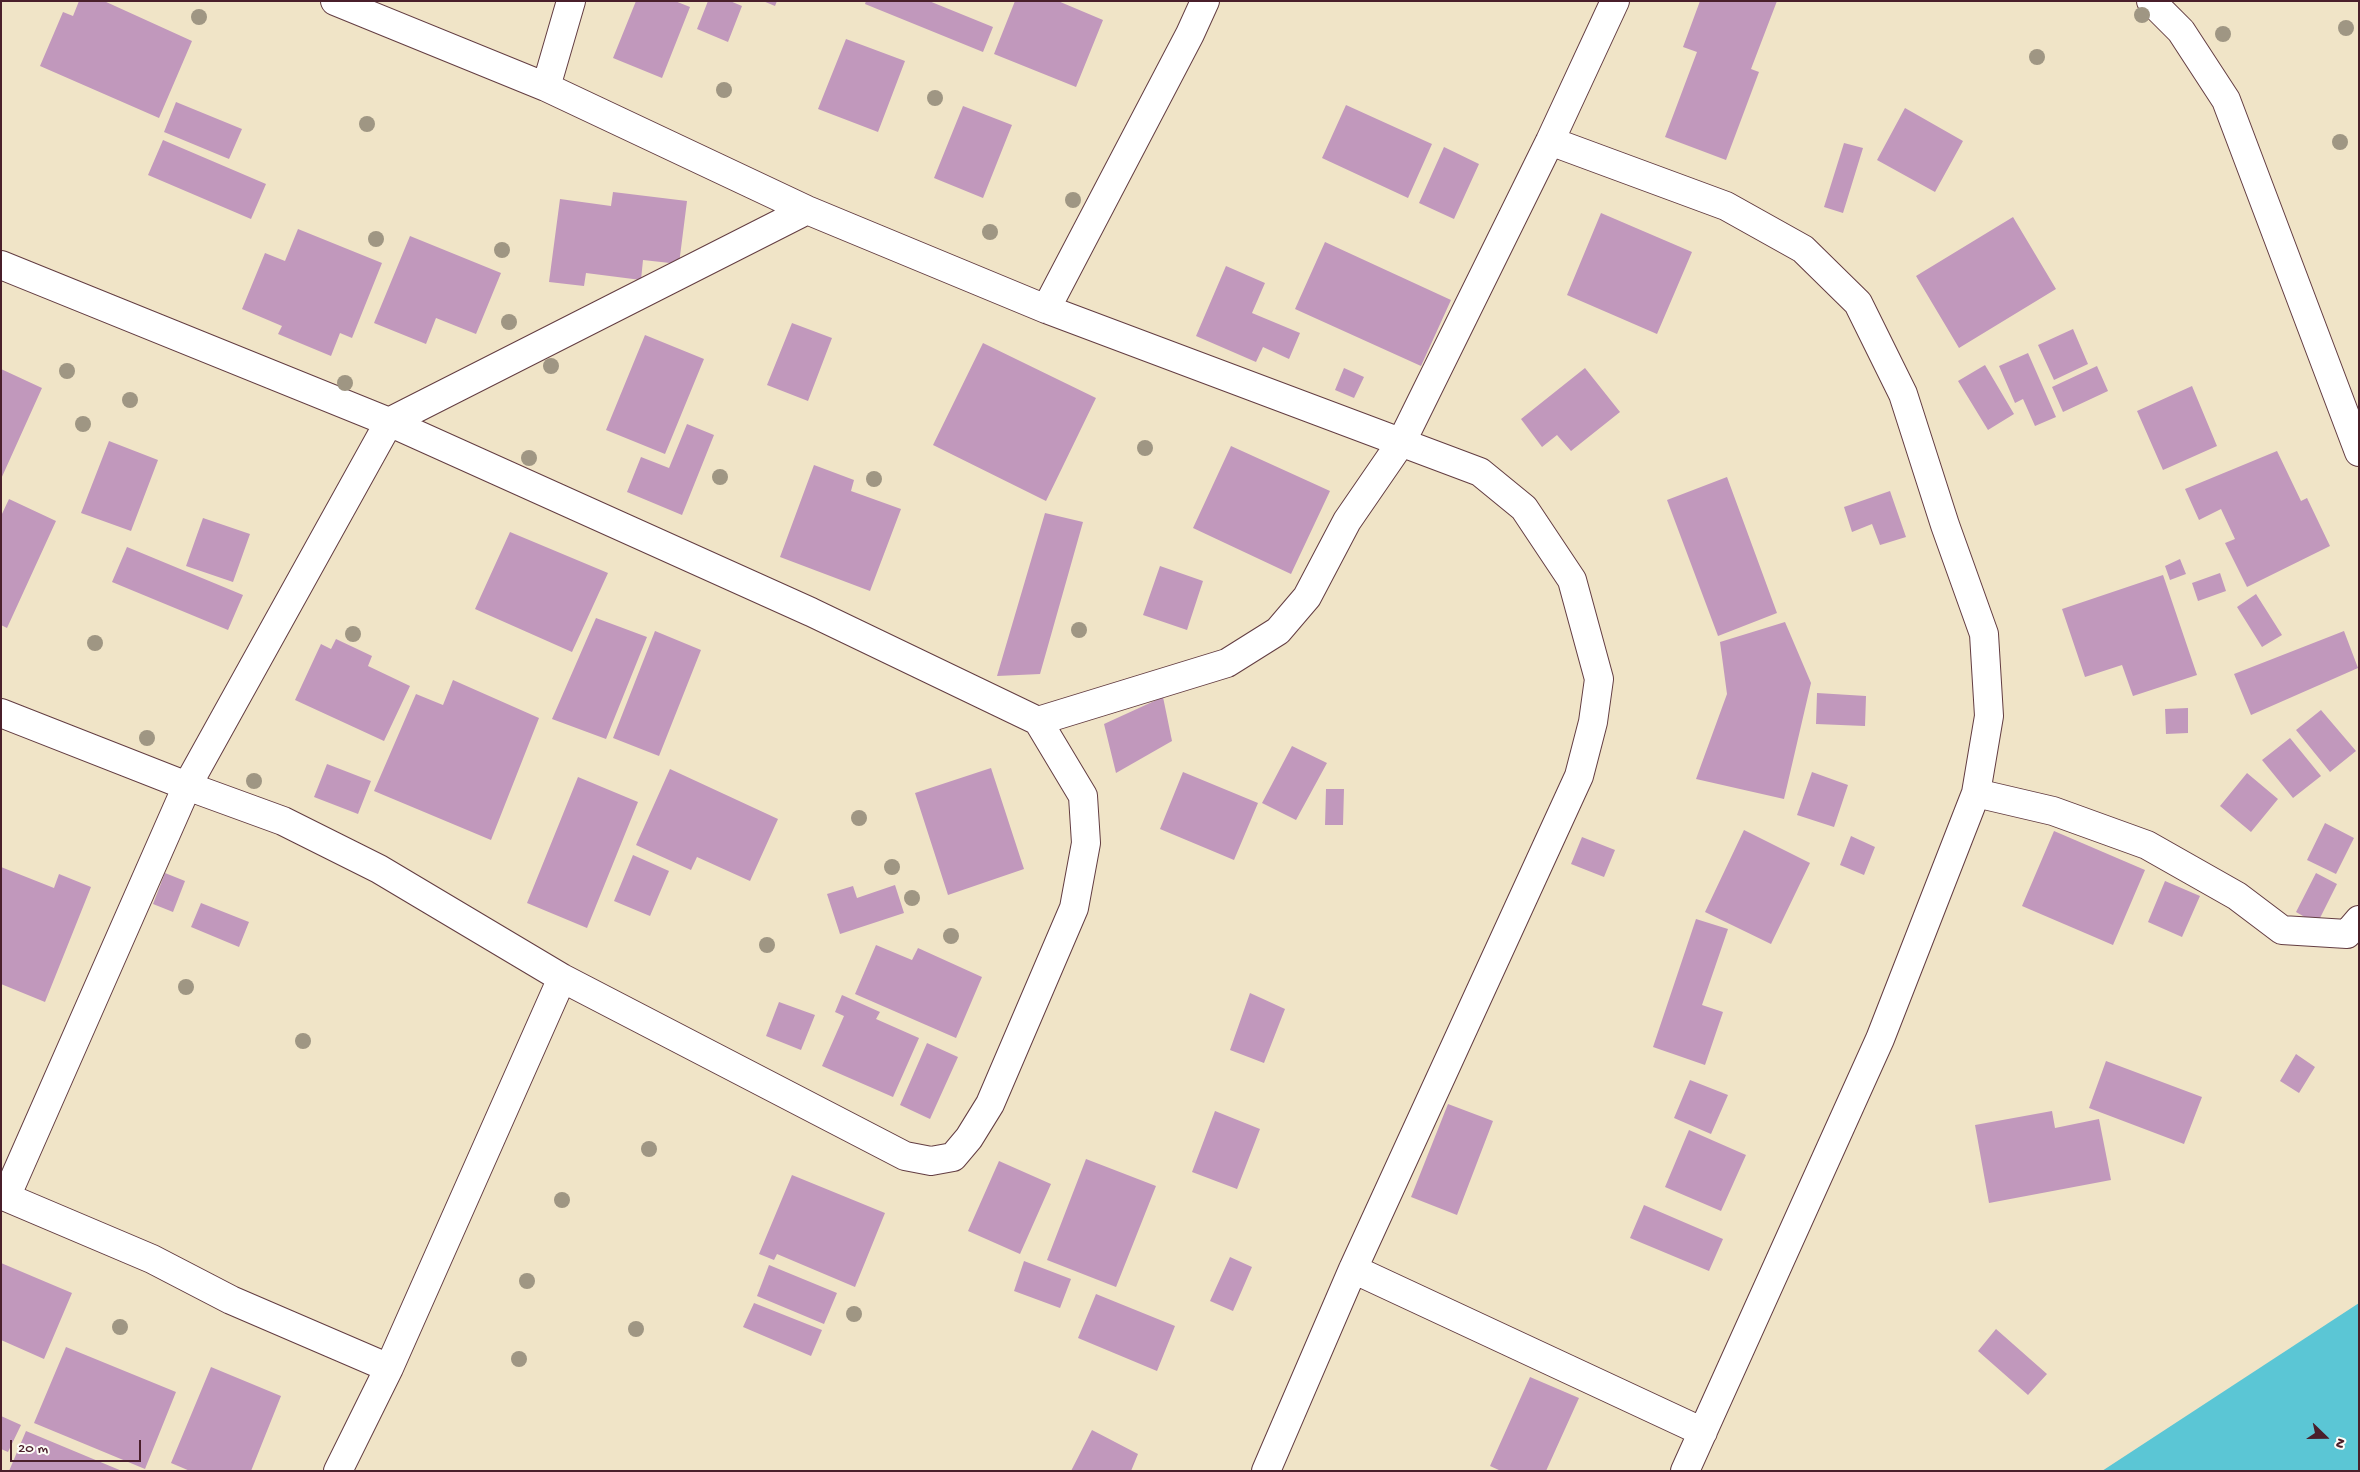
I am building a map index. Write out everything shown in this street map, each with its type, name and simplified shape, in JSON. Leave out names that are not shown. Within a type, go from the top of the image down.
[{"type":"street","points":[[335,1],[546,87],[807,210],[1046,309],[1402,441],[1480,472],[1524,508],[1572,580],[1599,679],[1594,722],[1578,776],[1353,1269],[1266,1471]]},
{"type":"street","points":[[546,87],[571,1]]},
{"type":"street","points":[[1046,309],[1190,34],[1205,1]]},
{"type":"street","points":[[1038,721],[1227,663],[1278,630],[1307,597],[1347,521],[1402,441],[1550,142],[1614,1]]},
{"type":"street","points":[[2151,1],[2181,31],[2226,100],[2359,452]]},
{"type":"street","points":[[1550,142],[1726,206],[1802,249],[1858,303],[1903,394],[1945,524],[1984,634],[1989,716],[1976,793],[1880,1039],[1685,1471]]},
{"type":"street","points":[[389,1368],[231,1300],[152,1259],[4,1196],[187,786],[389,422],[807,210]]},
{"type":"street","points":[[1,265],[389,422],[812,612],[1038,721],[1083,796],[1086,843],[1074,908],[990,1104],[969,1138],[953,1157],[930,1161],[905,1156],[562,978],[379,869],[283,821],[187,786],[1,713]]},
{"type":"street","points":[[1976,793],[2053,811],[2147,845],[2237,896],[2282,930],[2347,934],[2359,920]]},
{"type":"street","points":[[338,1471],[389,1368],[562,978]]},
{"type":"street","points":[[1353,1269],[1703,1432]]},
{"type":"water","points":[[2359,1303],[2359,1471],[2102,1471]]},
{"type":"building","points":[[79,1],[104,1],[192,41],[159,118],[40,66],[63,12],[73,16]]},
{"type":"building","points":[[636,1],[675,1],[690,7],[662,78],[613,58]]},
{"type":"building","points":[[708,1],[730,1],[742,6],[728,42],[697,29]]},
{"type":"building","points":[[763,1],[777,1],[775,6]]},
{"type":"building","points":[[866,1],[929,1],[993,27],[983,52],[865,4]]},
{"type":"building","points":[[1015,1],[1058,1],[1103,20],[1076,87],[994,54]]},
{"type":"building","points":[[1700,1],[1777,1],[1751,69],[1759,72],[1726,160],[1665,137],[1697,52],[1683,47]]},
{"type":"building","points":[[846,39],[905,61],[878,132],[818,109]]},
{"type":"building","points":[[176,102],[242,129],[229,159],[164,132]]},
{"type":"building","points":[[1346,105],[1432,144],[1408,198],[1322,158]]},
{"type":"building","points":[[963,106],[1012,125],[983,198],[934,178]]},
{"type":"building","points":[[1905,108],[1963,141],[1935,192],[1877,160]]},
{"type":"building","points":[[163,140],[266,184],[251,219],[148,175]]},
{"type":"building","points":[[1844,143],[1863,148],[1843,213],[1824,207]]},
{"type":"building","points":[[1444,147],[1479,164],[1454,219],[1419,203]]},
{"type":"building","points":[[613,192],[687,201],[679,264],[643,260],[641,280],[586,273],[584,286],[549,282],[560,199],[611,206]]},
{"type":"building","points":[[1601,213],[1692,252],[1657,334],[1567,295]]},
{"type":"building","points":[[2013,217],[2056,289],[1959,348],[1916,276]]},
{"type":"building","points":[[298,229],[382,263],[352,338],[340,333],[331,356],[278,334],[282,326],[242,309],[265,253],[285,261]]},
{"type":"building","points":[[410,236],[501,273],[476,334],[436,318],[426,344],[374,323]]},
{"type":"building","points":[[1325,242],[1451,300],[1421,366],[1295,309]]},
{"type":"building","points":[[1226,266],[1265,283],[1252,313],[1300,333],[1289,359],[1263,347],[1256,362],[1196,336]]},
{"type":"building","points":[[792,323],[832,338],[808,401],[767,385]]},
{"type":"building","points":[[2073,329],[2088,364],[2054,380],[2038,345]]},
{"type":"building","points":[[645,335],[704,359],[665,454],[606,430]]},
{"type":"building","points":[[983,343],[1096,398],[1046,501],[933,445]]},
{"type":"building","points":[[2028,353],[2056,417],[2035,426],[2023,399],[2015,403],[1999,366]]},
{"type":"building","points":[[1985,365],[2014,414],[1988,430],[1958,381]]},
{"type":"building","points":[[2097,366],[2108,391],[2063,412],[2052,387]]},
{"type":"building","points":[[1344,368],[1364,377],[1354,398],[1335,390]]},
{"type":"building","points":[[1585,368],[1620,412],[1571,451],[1557,435],[1542,447],[1521,419]]},
{"type":"building","points":[[1,369],[42,388],[1,479]]},
{"type":"building","points":[[2192,386],[2217,446],[2163,470],[2137,411]]},
{"type":"building","points":[[687,424],[714,435],[682,515],[627,492],[641,457],[669,468]]},
{"type":"building","points":[[109,441],[158,460],[131,531],[81,513]]},
{"type":"building","points":[[1231,446],[1330,491],[1291,574],[1193,528]]},
{"type":"building","points":[[2277,451],[2301,501],[2307,498],[2330,546],[2247,587],[2225,543],[2235,539],[2221,509],[2199,520],[2185,489]]},
{"type":"building","points":[[814,465],[854,480],[851,491],[901,509],[870,591],[780,557]]},
{"type":"building","points":[[1727,477],[1777,613],[1718,636],[1667,500]]},
{"type":"building","points":[[1890,491],[1906,537],[1880,545],[1872,524],[1852,532],[1844,507]]},
{"type":"building","points":[[9,499],[56,521],[7,628],[1,625],[1,516]]},
{"type":"building","points":[[1045,513],[1083,522],[1040,674],[997,676]]},
{"type":"building","points":[[203,518],[250,534],[233,582],[186,566]]},
{"type":"building","points":[[510,532],[608,573],[572,652],[475,609]]},
{"type":"building","points":[[127,547],[243,595],[228,630],[112,582]]},
{"type":"building","points":[[2180,559],[2186,574],[2170,580],[2165,566]]},
{"type":"building","points":[[1160,566],[1203,581],[1187,630],[1143,615]]},
{"type":"building","points":[[2220,573],[2226,591],[2198,601],[2192,583]]},
{"type":"building","points":[[2163,575],[2197,675],[2133,696],[2122,665],[2085,677],[2062,609]]},
{"type":"building","points":[[2256,594],[2282,635],[2262,647],[2237,607]]},
{"type":"building","points":[[596,618],[647,637],[606,739],[552,719]]},
{"type":"building","points":[[1785,622],[1811,683],[1784,799],[1696,779],[1727,694],[1720,642]]},
{"type":"building","points":[[655,631],[701,650],[659,756],[613,738]]},
{"type":"building","points":[[2344,631],[2358,668],[2251,715],[2234,674]]},
{"type":"building","points":[[336,639],[372,656],[368,666],[410,686],[384,741],[295,700],[321,644],[331,649]]},
{"type":"building","points":[[453,680],[539,718],[491,840],[374,791],[416,694],[443,705]]},
{"type":"building","points":[[1817,693],[1866,696],[1865,726],[1816,724]]},
{"type":"building","points":[[1163,697],[1172,741],[1116,773],[1104,724]]},
{"type":"building","points":[[2188,708],[2188,733],[2166,734],[2165,709]]},
{"type":"building","points":[[2321,710],[2356,751],[2330,772],[2296,730]]},
{"type":"building","points":[[2290,738],[2321,776],[2293,798],[2262,760]]},
{"type":"building","points":[[1292,746],[1327,763],[1296,820],[1262,803]]},
{"type":"building","points":[[327,764],[371,781],[358,814],[314,797]]},
{"type":"building","points":[[991,768],[1024,869],[948,895],[915,793]]},
{"type":"building","points":[[670,769],[778,819],[750,881],[697,857],[691,870],[636,845]]},
{"type":"building","points":[[1183,772],[1258,803],[1234,860],[1160,829]]},
{"type":"building","points":[[1812,772],[1848,785],[1834,827],[1797,815]]},
{"type":"building","points":[[2247,773],[2278,799],[2251,832],[2220,806]]},
{"type":"building","points":[[578,777],[638,802],[587,928],[527,903]]},
{"type":"building","points":[[1326,789],[1344,789],[1343,825],[1325,825]]},
{"type":"building","points":[[2325,823],[2354,838],[2336,874],[2307,860]]},
{"type":"building","points":[[1744,830],[1810,863],[1771,944],[1705,912]]},
{"type":"building","points":[[2054,831],[2145,870],[2113,945],[2022,906]]},
{"type":"building","points":[[1851,836],[1875,847],[1864,875],[1840,865]]},
{"type":"building","points":[[1582,837],[1615,850],[1604,877],[1571,864]]},
{"type":"building","points":[[633,855],[669,871],[650,916],[614,901]]},
{"type":"building","points":[[1,867],[54,888],[59,874],[91,887],[45,1002],[1,984]]},
{"type":"building","points":[[165,873],[185,881],[173,912],[153,904]]},
{"type":"building","points":[[2316,873],[2337,884],[2317,924],[2296,912]]},
{"type":"building","points":[[2165,881],[2200,896],[2182,937],[2148,922]]},
{"type":"building","points":[[895,885],[904,913],[840,934],[827,894],[853,886],[857,898]]},
{"type":"building","points":[[201,903],[249,922],[239,947],[191,927]]},
{"type":"building","points":[[1696,919],[1728,929],[1702,1005],[1723,1012],[1705,1065],[1653,1047]]},
{"type":"building","points":[[876,945],[912,960],[918,948],[982,977],[956,1038],[855,994]]},
{"type":"building","points":[[1250,993],[1285,1009],[1264,1063],[1230,1050]]},
{"type":"building","points":[[842,995],[880,1012],[876,1019],[919,1038],[893,1097],[822,1066],[844,1016],[835,1012]]},
{"type":"building","points":[[779,1002],[815,1015],[801,1050],[766,1036]]},
{"type":"building","points":[[927,1043],[958,1057],[930,1119],[900,1105]]},
{"type":"building","points":[[2296,1054],[2315,1067],[2299,1093],[2280,1081]]},
{"type":"building","points":[[2106,1061],[2202,1097],[2184,1144],[2089,1108]]},
{"type":"building","points":[[1690,1080],[1728,1095],[1711,1134],[1674,1118]]},
{"type":"building","points":[[1448,1104],[1493,1121],[1457,1215],[1411,1197]]},
{"type":"building","points":[[1215,1111],[1260,1129],[1237,1189],[1192,1172]]},
{"type":"building","points":[[2052,1111],[2055,1128],[2099,1119],[2111,1180],[1989,1203],[1975,1125]]},
{"type":"building","points":[[1689,1130],[1746,1155],[1721,1211],[1665,1187]]},
{"type":"building","points":[[1086,1159],[1156,1186],[1116,1287],[1047,1260]]},
{"type":"building","points":[[999,1161],[1051,1184],[1020,1254],[968,1231]]},
{"type":"building","points":[[792,1175],[885,1213],[855,1287],[777,1254],[774,1260],[759,1254]]},
{"type":"building","points":[[1644,1205],[1723,1239],[1709,1271],[1630,1238]]},
{"type":"building","points":[[1230,1257],[1252,1267],[1233,1311],[1210,1301]]},
{"type":"building","points":[[1024,1261],[1071,1279],[1060,1308],[1014,1291]]},
{"type":"building","points":[[1,1263],[72,1293],[44,1359],[1,1340]]},
{"type":"building","points":[[769,1265],[837,1293],[824,1324],[757,1296]]},
{"type":"building","points":[[1096,1294],[1175,1326],[1157,1371],[1078,1338]]},
{"type":"building","points":[[754,1303],[822,1330],[811,1356],[743,1327]]},
{"type":"building","points":[[1996,1329],[2047,1374],[2028,1395],[1978,1351]]},
{"type":"building","points":[[66,1347],[176,1392],[145,1469],[34,1423]]},
{"type":"building","points":[[211,1367],[281,1396],[251,1471],[190,1471],[171,1463]]},
{"type":"building","points":[[1530,1377],[1579,1398],[1546,1471],[1501,1471],[1490,1466]]},
{"type":"building","points":[[1,1416],[21,1425],[8,1452],[1,1449]]},
{"type":"building","points":[[1092,1430],[1138,1454],[1131,1471],[1071,1471]]},
{"type":"building","points":[[26,1431],[122,1471],[9,1471]]}]
